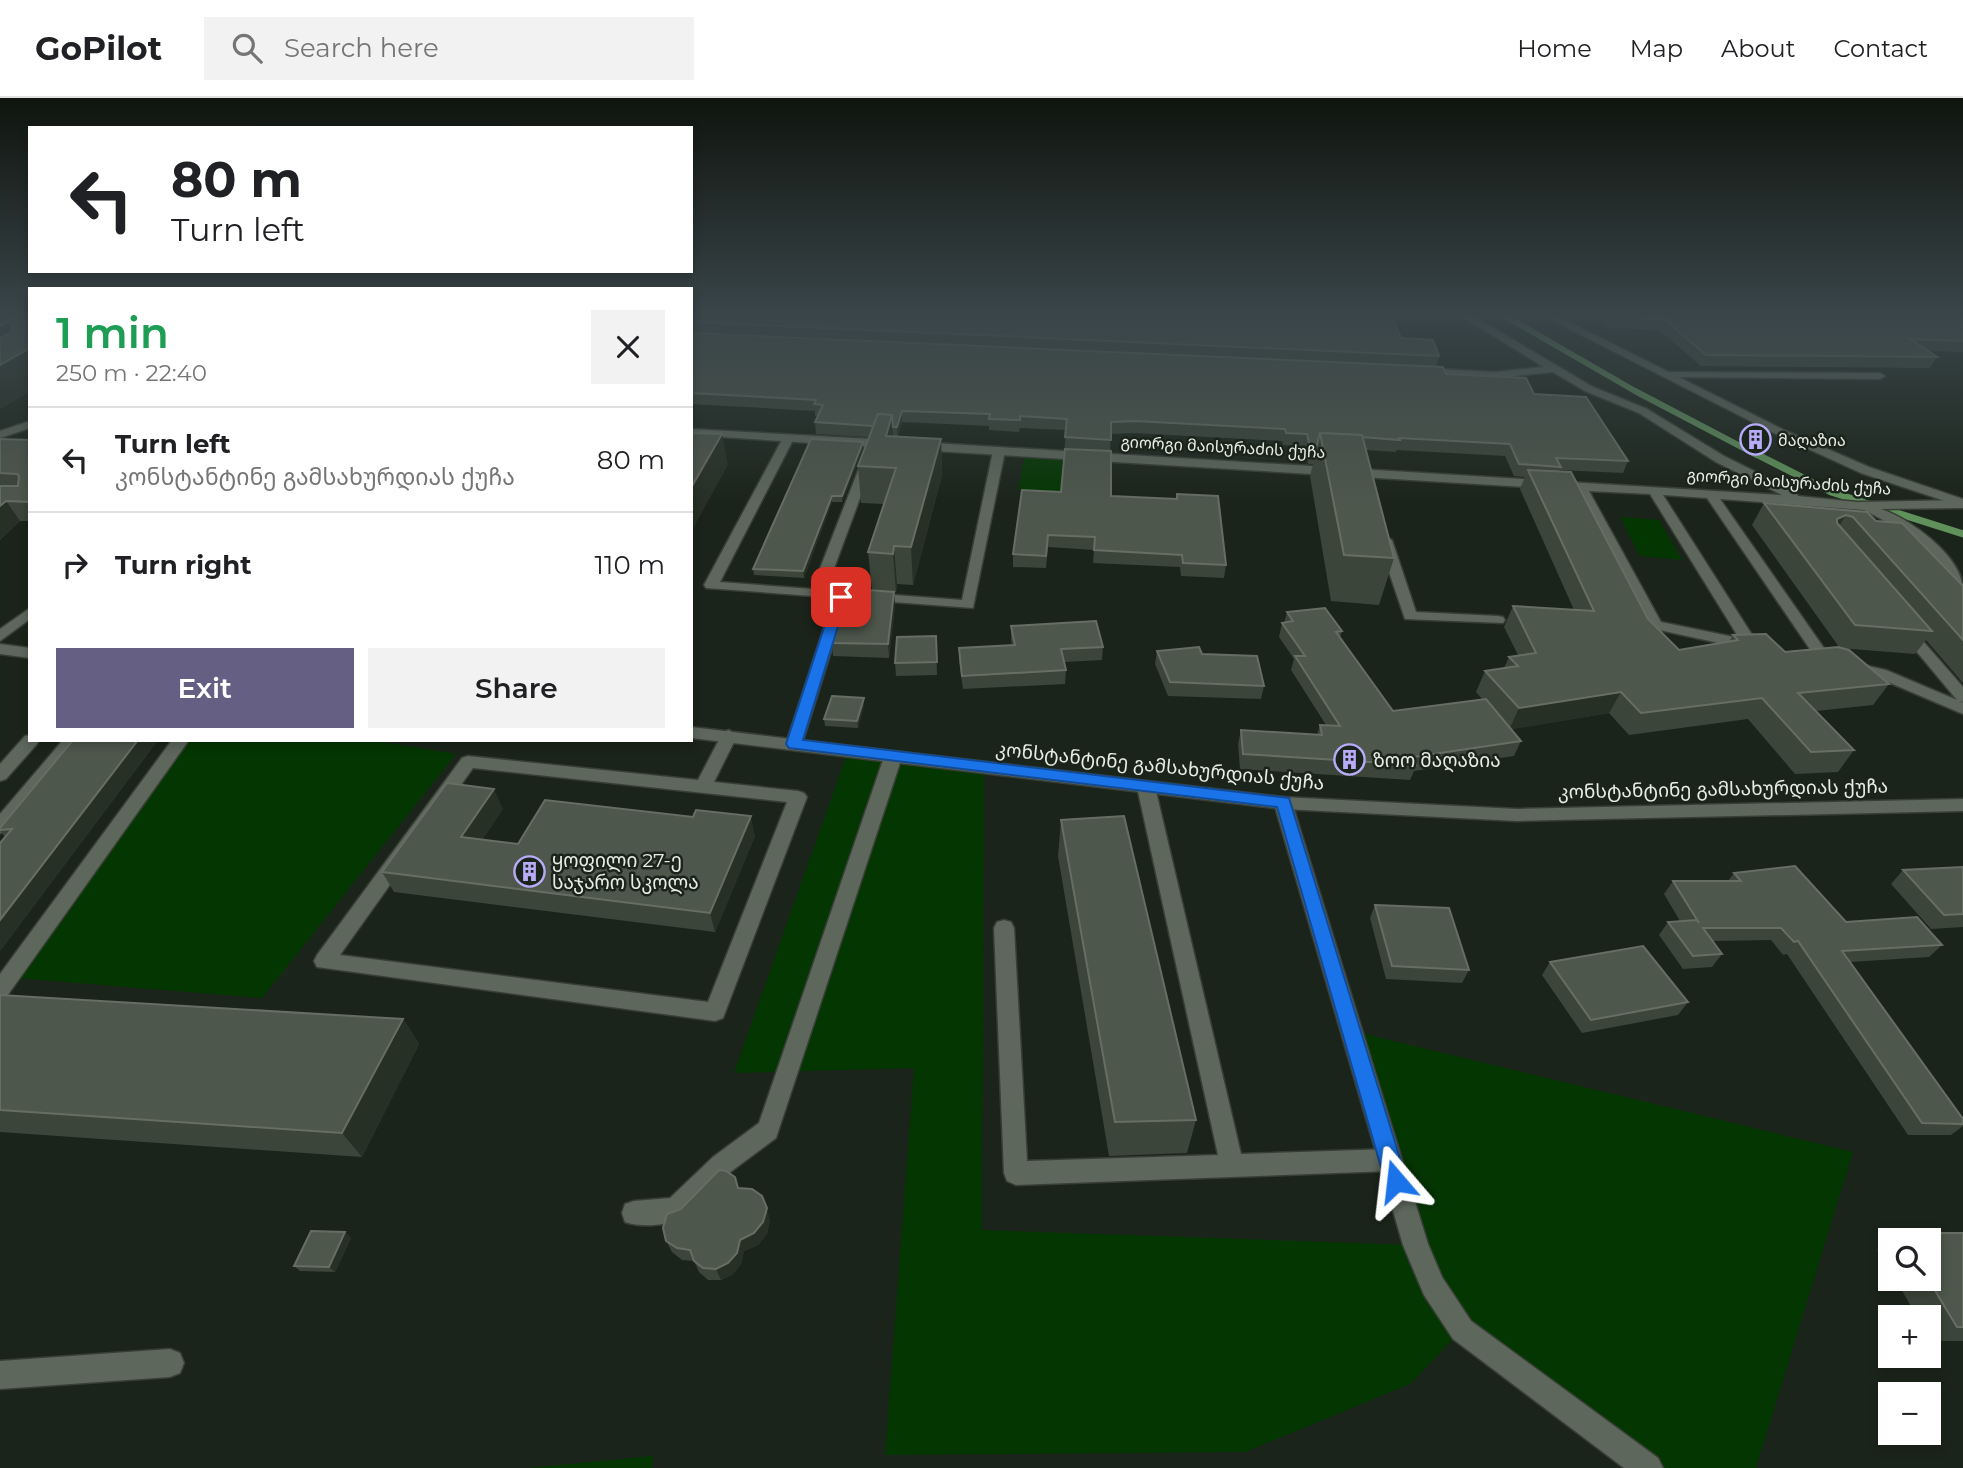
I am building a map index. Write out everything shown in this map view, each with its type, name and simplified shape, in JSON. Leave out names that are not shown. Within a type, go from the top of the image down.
[{"type":"street","points":[[1568,377],[1589,389],[1643,411],[1763,483],[1805,500]]},
{"type":"street","points":[[1669,377],[1782,433],[1866,470],[1963,504]]},
{"type":"street","points":[[0,435],[28,425]]},
{"type":"street","name":"გიორგი მაისურაძის ქუჩა","points":[[693,432],[999,451],[1365,480],[1580,486],[1805,500],[1857,506],[1963,504]]},
{"type":"street","points":[[788,438],[711,584],[841,597],[968,605],[999,451]]},
{"type":"street","points":[[817,594],[874,443]]},
{"type":"street","points":[[1580,486],[1656,625],[1776,650]]},
{"type":"street","points":[[1654,491],[1751,645]]},
{"type":"street","points":[[1711,495],[1825,661]]},
{"type":"street","points":[[1857,506],[1886,515],[1920,534],[1963,586]]},
{"type":"street","points":[[1380,525],[1410,616],[1497,620]]},
{"type":"street","points":[[794,744],[841,597]]},
{"type":"street","points":[[0,636],[28,614]]},
{"type":"street","points":[[1893,615],[1963,697]]},
{"type":"street","points":[[0,649],[28,653]]},
{"type":"street","points":[[1801,656],[1880,673],[1963,709]]},
{"type":"street","name":"კონსტანტინე გამსახურდიას ქუჩა","points":[[693,732],[1283,803],[1517,815],[1963,805]]},
{"type":"street","points":[[704,787],[729,736]]},
{"type":"street","points":[[0,775],[29,742]]},
{"type":"street","points":[[0,826],[71,742]]},
{"type":"street","points":[[0,990],[180,742]]},
{"type":"street","points":[[634,1213],[675,1210],[721,1164],[768,1130],[893,757]]},
{"type":"street","points":[[468,762],[704,787],[798,797],[715,1012],[324,961],[468,762]]},
{"type":"street","points":[[1146,787],[1232,1165]]},
{"type":"street","points":[[1283,803],[1416,1245],[1433,1286],[1462,1330],[1648,1468]]},
{"type":"street","points":[[1004,928],[1016,1173],[1390,1160]]},
{"type":"street","points":[[0,1375],[170,1363]]},
{"type":"green space","points":[[1024,458],[1066,460],[1062,493],[1018,490]]},
{"type":"green space","points":[[1620,517],[1659,520],[1682,560],[1640,556]]},
{"type":"green space","points":[[185,742],[383,742],[456,754],[262,998],[15,978]]},
{"type":"green space","points":[[848,751],[984,768],[982,1230],[1415,1245],[1352,1031],[1853,1152],[1756,1468],[1648,1468],[1462,1330],[1410,1384],[1245,1452],[885,1455],[914,1068],[734,1073]]},
{"type":"green space","points":[[653,1456],[652,1468],[527,1468]]},
{"type":"building","points":[[693,377],[1526,378],[1534,394],[1586,397],[1628,461],[1556,458],[1561,467],[1519,464],[1510,444],[1399,438],[1400,440],[1320,433],[1315,452],[1311,452],[1307,434],[1286,433],[1285,429],[1134,421],[1111,422],[1111,440],[1065,437],[1067,419],[1020,416],[1020,420],[989,419],[990,414],[902,411],[897,427],[893,427],[892,415],[878,414],[873,426],[815,422],[823,405],[814,404],[816,400],[693,393]]},
{"type":"building","points":[[878,414],[892,415],[886,436],[941,439],[911,547],[894,546],[893,554],[868,552],[896,468],[858,466]]},
{"type":"building","points":[[693,433],[722,434],[693,485]]},
{"type":"building","points":[[1320,433],[1362,435],[1394,558],[1344,555]]},
{"type":"building","points":[[0,439],[28,440],[28,502],[6,501],[0,506],[0,486],[18,486],[19,476],[0,473]]},
{"type":"building","points":[[811,439],[863,442],[842,496],[832,496],[803,571],[753,569]]},
{"type":"building","points":[[1065,449],[1111,451],[1111,496],[1177,499],[1177,494],[1218,496],[1226,565],[1183,563],[1182,555],[1094,550],[1095,537],[1048,535],[1046,556],[1013,554],[1022,490],[1061,492]]},
{"type":"building","points":[[1528,470],[1571,472],[1648,619],[1679,650],[1738,640],[1733,635],[1766,634],[1785,652],[1838,647],[1849,650],[1889,684],[1798,693],[1854,750],[1811,752],[1762,698],[1641,713],[1621,692],[1519,708],[1485,671],[1518,666],[1509,657],[1536,653],[1513,606],[1594,611]]},
{"type":"building","points":[[1764,503],[1867,512],[1876,521],[1902,523],[1963,586],[1963,640],[1853,517],[1846,515],[1837,519],[1837,523],[1932,631],[1855,625]]},
{"type":"building","points":[[867,590],[894,592],[888,644],[832,643],[840,614],[859,615]]},
{"type":"building","points":[[1325,608],[1342,631],[1336,632],[1393,711],[1486,699],[1521,741],[1413,757],[1416,765],[1243,754],[1241,730],[1322,735],[1320,725],[1340,726],[1295,656],[1305,656],[1282,623],[1293,621],[1287,612]]},
{"type":"building","points":[[1096,621],[1103,647],[1061,649],[1066,670],[962,676],[959,648],[1015,645],[1011,626]]},
{"type":"building","points":[[936,636],[937,662],[895,663],[897,637]]},
{"type":"building","points":[[1199,647],[1202,654],[1257,656],[1264,686],[1170,682],[1157,651]]},
{"type":"building","points":[[832,696],[864,698],[857,721],[824,719]]},
{"type":"building","points":[[71,742],[136,742],[0,920],[0,843],[12,829],[0,828]]},
{"type":"building","name":"ყოფილი 27-ე საჯარო სკოლა","points":[[447,783],[494,789],[461,837],[518,844],[545,800],[693,817],[696,810],[751,816],[710,913],[382,872]]},
{"type":"building","points":[[1124,816],[1196,1120],[1115,1122],[1061,820]]},
{"type":"building","points":[[1795,866],[1846,922],[1917,917],[1942,945],[1842,951],[1963,1119],[1963,1124],[1922,1123],[1798,941],[1794,942],[1781,928],[1703,928],[1722,954],[1693,956],[1668,922],[1697,920],[1699,923],[1673,881],[1741,881],[1734,873]]},
{"type":"building","points":[[1963,867],[1963,914],[1944,915],[1903,870]]},
{"type":"building","points":[[1375,905],[1449,908],[1469,970],[1392,966]]},
{"type":"building","points":[[1643,946],[1688,1002],[1591,1020],[1550,962]]},
{"type":"building","points":[[0,995],[403,1019],[342,1133],[0,1110]]},
{"type":"building","points":[[719,1170],[735,1177],[738,1188],[752,1189],[762,1196],[767,1208],[763,1222],[754,1233],[740,1240],[737,1253],[728,1263],[716,1269],[703,1268],[694,1261],[690,1250],[677,1248],[666,1241],[663,1228],[667,1214],[681,1209]]},
{"type":"building","points":[[311,1231],[345,1232],[329,1267],[294,1266]]},
{"type":"building","points":[[1941,1233],[1963,1233],[1963,1327],[1957,1327],[1935,1291],[1941,1291]]},
{"type":"waterway","points":[[1611,377],[1757,455]]},
{"type":"waterway","points":[[1754,453],[1831,492],[1963,534]]},
{"type":"place","name":"მაღაზია","points":[[1755,440]]},
{"type":"place","name":"ზოო მაღაზია","points":[[1350,760]]},
{"type":"place","name":"ყოფილი 27-ე საჯარო სკოლა","points":[[529,871]]},
{"type":"route","points":[[841,597],[794,744],[1283,803],[1396,1181]]}]
